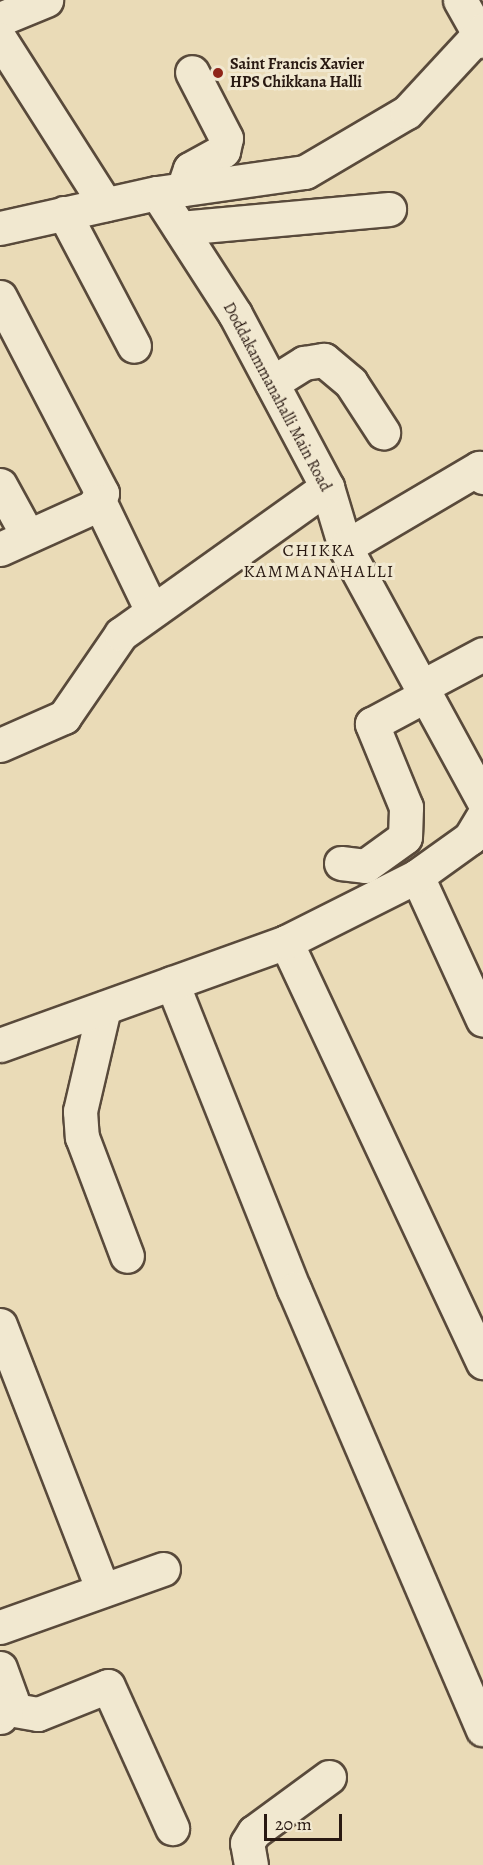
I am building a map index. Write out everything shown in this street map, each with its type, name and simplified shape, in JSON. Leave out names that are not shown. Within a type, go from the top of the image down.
[{"type":"street","points":[[0,19],[46,0]]},
{"type":"street","points":[[0,228],[170,191],[305,172],[407,112],[482,34],[460,0]]},
{"type":"street","points":[[5,55],[105,204]]},
{"type":"street","points":[[170,191],[190,169],[222,151],[226,138],[192,72]]},
{"type":"street","name":"Doddakammanahalli Main Road","points":[[170,191],[180,228],[235,314],[272,383],[327,487],[345,547],[483,800]]},
{"type":"street","points":[[180,228],[389,209]]},
{"type":"street","points":[[64,213],[134,346]]},
{"type":"street","points":[[0,297],[100,484],[99,501],[151,609]]},
{"type":"street","points":[[272,383],[304,363],[324,360],[351,384],[383,432]]},
{"type":"street","points":[[345,547],[479,468],[483,477]]},
{"type":"street","points":[[0,485],[14,543],[99,501]]},
{"type":"street","points":[[0,745],[64,717],[121,634],[151,609],[327,487]]},
{"type":"street","points":[[341,863],[365,866],[405,837],[406,807],[372,724],[483,654]]},
{"type":"street","points":[[0,1045],[286,942],[417,876],[470,838],[483,816]]},
{"type":"street","points":[[417,876],[483,1020]]},
{"type":"street","points":[[286,942],[483,1362]]},
{"type":"street","points":[[172,983],[294,1289],[483,1730]]},
{"type":"street","points":[[104,1008],[80,1112],[82,1137],[127,1256]]},
{"type":"street","points":[[0,1325],[104,1590]]},
{"type":"street","points":[[0,1628],[163,1569]]},
{"type":"street","points":[[0,1668],[11,1700],[4,1713],[38,1714],[108,1686],[172,1828]]},
{"type":"street","points":[[251,1865],[247,1843],[254,1832],[329,1777]]},
{"type":"place","name":"Saint Francis Xavier HPS Chikkana Halli","points":[[218,73]]},
{"type":"district","name":"CHIKKA KAMMANAHALLI","points":[[319,561]]}]
